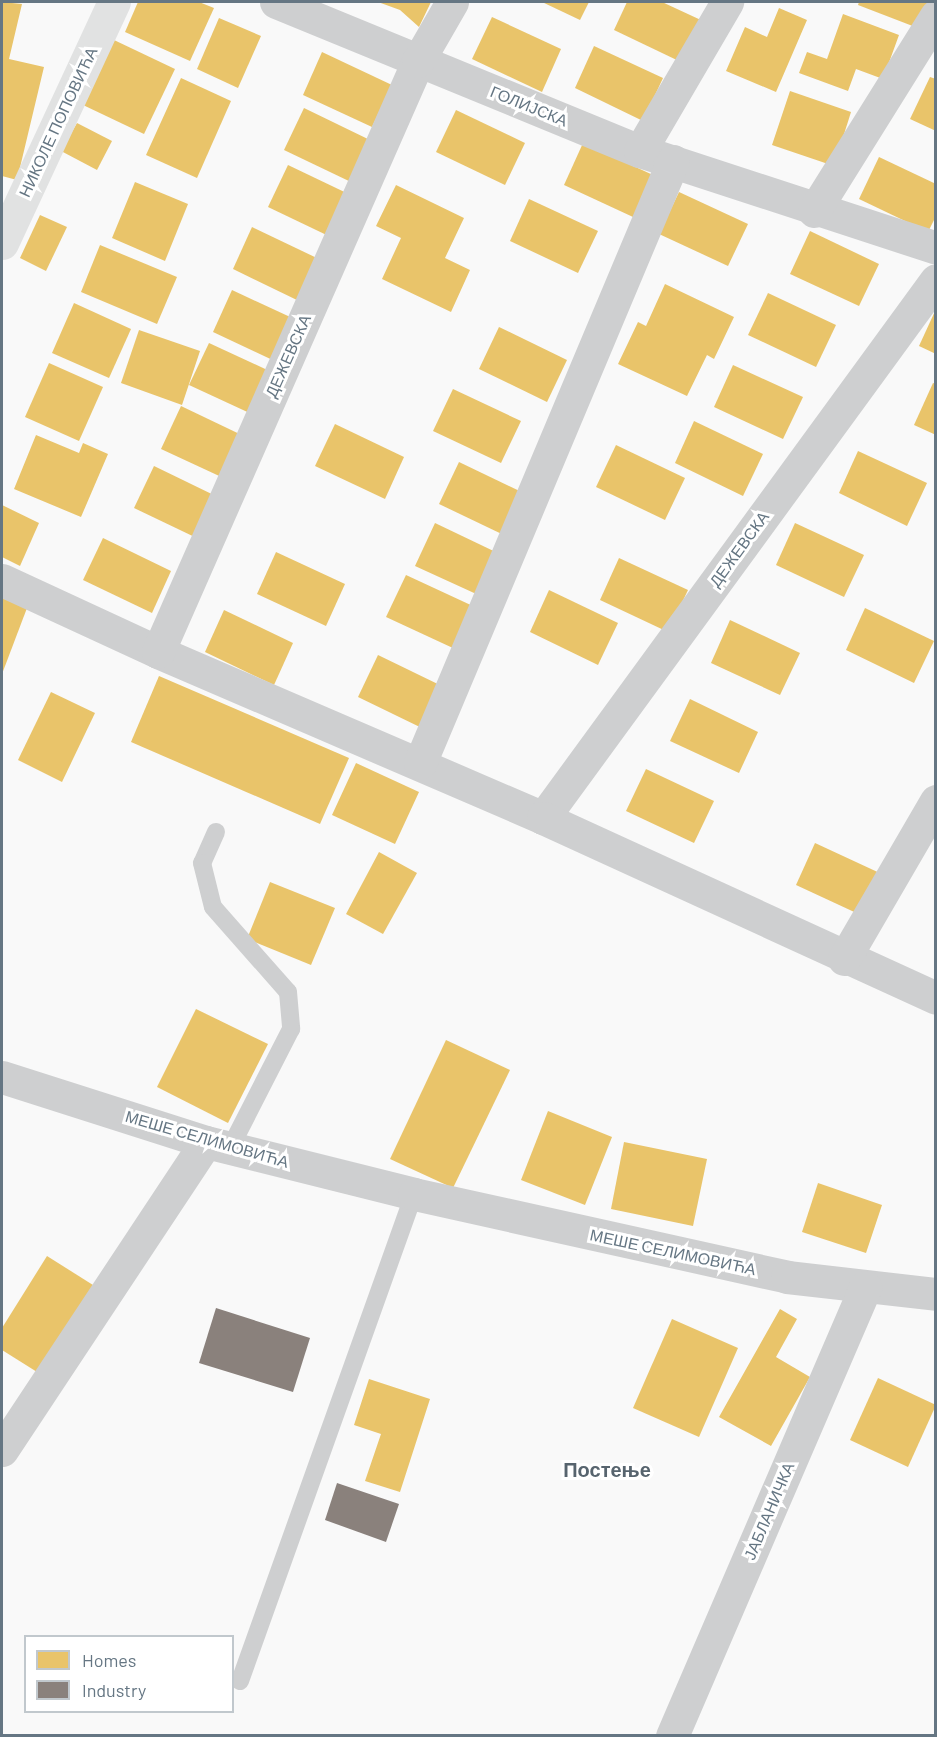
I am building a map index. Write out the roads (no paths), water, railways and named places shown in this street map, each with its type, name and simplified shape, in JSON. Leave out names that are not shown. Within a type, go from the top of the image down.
[{"type":"main road","name":"НИКОЛЕ ПОПОВИЋА","points":[[2,243],[114,2]]},
{"type":"street","points":[[418,61],[452,2]]},
{"type":"street","points":[[640,151],[727,2]]},
{"type":"street","name":"ГОЛИЈСКА","points":[[288,4],[418,61],[640,151],[814,211],[936,248]]},
{"type":"street","points":[[814,211],[936,16]]},
{"type":"street","name":"ДЕЖЕВСКА","points":[[158,652],[418,61]]},
{"type":"street","points":[[420,763],[673,161]]},
{"type":"street","name":"ДЕЖЕВСКА","points":[[543,818],[936,280]]},
{"type":"street","points":[[2,580],[158,652],[420,763],[543,818],[844,959],[936,998]]},
{"type":"street","points":[[844,959],[936,801]]},
{"type":"street","name":"МЕШЕ СЕЛИМОВИЋА","points":[[2,1077],[218,1145],[414,1194],[787,1276],[936,1294]]},
{"type":"street","points":[[2,1450],[218,1145]]},
{"type":"street","name":"ЈАБЛАНИЧКА","points":[[672,1736],[865,1287]]},
{"type":"lane","points":[[216,832],[202,863],[213,907],[288,992],[291,1029],[218,1145]]},
{"type":"lane","points":[[240,1681],[414,1194]]},
{"type":"district","name":"Постење","points":[[607,1469]]}]
